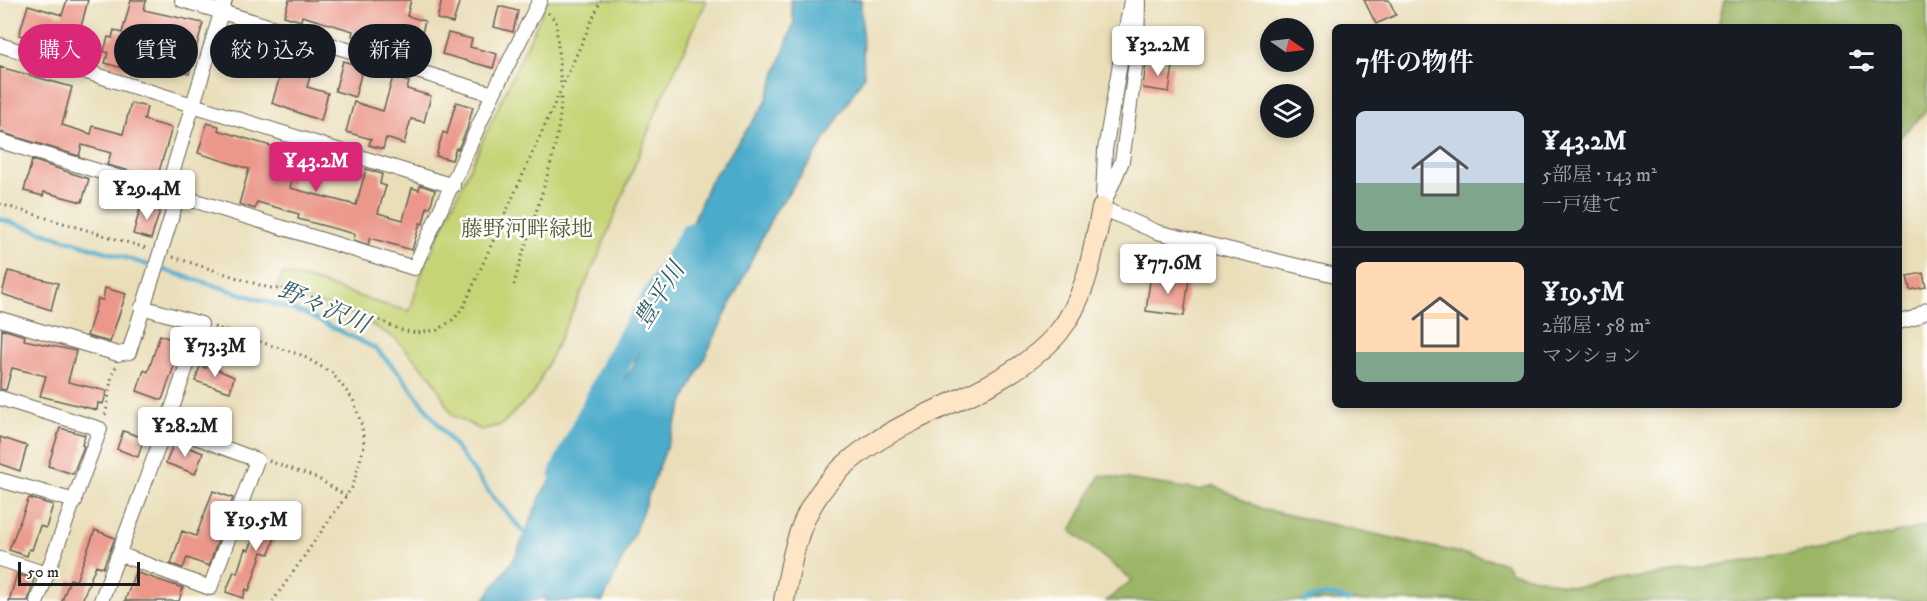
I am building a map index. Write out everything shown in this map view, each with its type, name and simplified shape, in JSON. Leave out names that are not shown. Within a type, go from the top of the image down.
[{"type":"street","points":[[182,0],[223,6],[493,94]]},
{"type":"street","points":[[784,601],[794,552],[812,505],[842,468],[880,438],[991,386],[1045,348],[1061,330],[1085,286],[1102,208],[1105,150],[1131,0]]},
{"type":"street","points":[[1102,208],[1122,161],[1137,55],[1138,0]]},
{"type":"street","points":[[0,141],[414,268],[535,1]]},
{"type":"street","points":[[0,319],[118,354],[129,352],[160,254],[193,106],[223,6]]},
{"type":"street","points":[[0,45],[453,186]]},
{"type":"street","points":[[1102,208],[1157,232],[1332,273]]},
{"type":"street","points":[[101,601],[201,324],[145,302]]},
{"type":"street","points":[[1902,321],[1914,318],[1927,310]]},
{"type":"street","points":[[0,398],[100,429],[37,601]]},
{"type":"street","points":[[119,554],[210,588],[257,460],[166,426]]},
{"type":"street","points":[[0,480],[75,501]]},
{"type":"street","points":[[0,559],[47,574]]},
{"type":"path","points":[[514,285],[524,243],[538,208],[561,113],[556,21],[535,1]]},
{"type":"path","points":[[0,204],[160,254]]},
{"type":"path","points":[[201,324],[302,355],[332,373],[353,399],[362,426],[364,446],[358,475],[273,601]]},
{"type":"path","points":[[100,429],[110,398],[111,375],[125,353]]},
{"type":"path","points":[[257,460],[270,461],[317,478],[346,496]]},
{"type":"green space","name":"藤野河畔緑地","points":[[548,0],[707,0],[661,100],[597,259],[534,393],[501,425],[481,430],[452,415],[433,379],[396,339],[356,315],[277,290],[282,274],[314,281],[378,303],[410,311],[423,269]]},
{"type":"green space","points":[[1724,0],[1927,0],[1927,110],[1902,135],[1902,24],[1719,24]]},
{"type":"green space","points":[[1100,475],[1199,490],[1215,486],[1262,509],[1505,563],[1511,572],[1574,587],[1826,549],[1927,526],[1927,601],[1106,601],[1132,580],[1071,531]]},
{"type":"water","points":[[790,0],[861,0],[864,76],[814,157],[774,213],[684,401],[633,536],[603,601],[544,601],[546,597],[532,601],[483,601],[515,557],[543,491],[633,367],[709,183],[765,104],[794,22]]},
{"type":"building","points":[[67,0],[88,0],[82,24],[22,24],[28,5],[62,15]]},
{"type":"building","points":[[131,0],[146,0],[144,10],[203,23],[198,41],[198,24],[124,24]]},
{"type":"building","points":[[289,0],[411,0],[407,16],[425,21],[424,24],[348,24],[348,30],[336,26],[336,24],[302,16],[301,21],[284,16]]},
{"type":"building","points":[[442,0],[460,0],[453,23],[437,19]]},
{"type":"building","points":[[1364,0],[1389,0],[1396,15],[1376,24]]},
{"type":"building","points":[[499,6],[518,11],[513,32],[494,27]]},
{"type":"building","points":[[114,30],[114,66],[105,63],[108,53],[104,51],[108,37],[112,38]]},
{"type":"building","points":[[448,33],[472,39],[470,47],[497,54],[493,68],[442,54]]},
{"type":"building","points":[[343,61],[348,62],[348,78],[360,78],[355,97],[335,91]]},
{"type":"building","points":[[1146,62],[1173,66],[1169,92],[1143,88]]},
{"type":"building","points":[[0,67],[18,72],[18,78],[40,78],[72,87],[62,125],[91,134],[93,126],[123,134],[131,103],[147,107],[144,120],[172,128],[157,178],[107,165],[111,153],[82,145],[79,156],[0,132]]},
{"type":"building","points":[[279,78],[310,78],[307,87],[328,93],[321,121],[272,103]]},
{"type":"building","points":[[393,78],[409,82],[407,89],[431,96],[424,122],[411,119],[404,144],[386,138],[383,149],[369,145],[371,139],[346,132],[354,102],[383,111]]},
{"type":"building","points":[[456,102],[473,107],[467,129],[452,160],[436,156],[443,132],[447,134]]},
{"type":"building","points":[[207,123],[219,126],[218,130],[274,147],[273,151],[298,158],[290,188],[356,205],[366,169],[382,174],[380,184],[386,186],[378,213],[403,220],[412,188],[419,190],[420,185],[435,190],[430,208],[427,207],[423,224],[420,223],[412,250],[370,238],[368,245],[354,240],[355,234],[298,219],[299,214],[257,202],[255,209],[239,204],[249,169],[198,153]]},
{"type":"building","points":[[32,160],[89,179],[82,202],[44,192],[43,196],[24,191]]},
{"type":"building","points":[[142,202],[161,208],[151,239],[133,234]]},
{"type":"building","points":[[8,271],[58,283],[51,310],[2,294]]},
{"type":"building","points":[[1151,273],[1189,278],[1184,316],[1146,311]]},
{"type":"building","points":[[1923,273],[1926,287],[1910,290],[1907,276]]},
{"type":"building","points":[[105,288],[126,294],[110,342],[87,336],[98,299],[103,300]]},
{"type":"building","points":[[2,329],[25,336],[24,340],[76,351],[68,382],[107,391],[103,404],[98,403],[97,410],[40,396],[46,376],[12,368],[6,390],[0,389]]},
{"type":"building","points":[[160,335],[182,343],[162,400],[137,391],[144,370],[148,372]]},
{"type":"building","points":[[207,365],[234,377],[230,392],[195,381],[200,366],[206,368]]},
{"type":"building","points":[[60,428],[85,435],[82,445],[84,446],[73,474],[48,466]]},
{"type":"building","points":[[123,431],[144,438],[138,457],[117,449]]},
{"type":"building","points":[[0,437],[27,446],[20,471],[0,464]]},
{"type":"building","points":[[174,442],[203,453],[195,474],[166,463]]},
{"type":"building","points":[[213,491],[233,498],[209,566],[187,558],[183,568],[171,564],[182,531],[196,536]]},
{"type":"building","points":[[29,498],[53,505],[46,528],[40,526],[32,550],[29,549],[27,556],[9,550]]},
{"type":"building","points":[[263,510],[287,518],[282,534],[277,532],[269,554],[262,552],[249,591],[246,589],[243,598],[226,592],[234,571],[237,573],[245,549],[249,550]]},
{"type":"building","points":[[95,530],[115,538],[103,568],[96,565],[82,601],[62,601],[70,579],[76,581]]},
{"type":"building","points":[[135,572],[183,588],[179,601],[125,601]]},
{"type":"building","points":[[17,574],[34,579],[28,601],[9,601]]},
{"type":"waterway","name":"野々沢川","points":[[0,219],[303,313],[375,348],[401,375],[493,497],[527,536]]},
{"type":"waterway","name":"豊平川","points":[[563,474],[617,362],[693,236]]},
{"type":"waterway","points":[[1304,601],[1326,595],[1348,601]]}]
